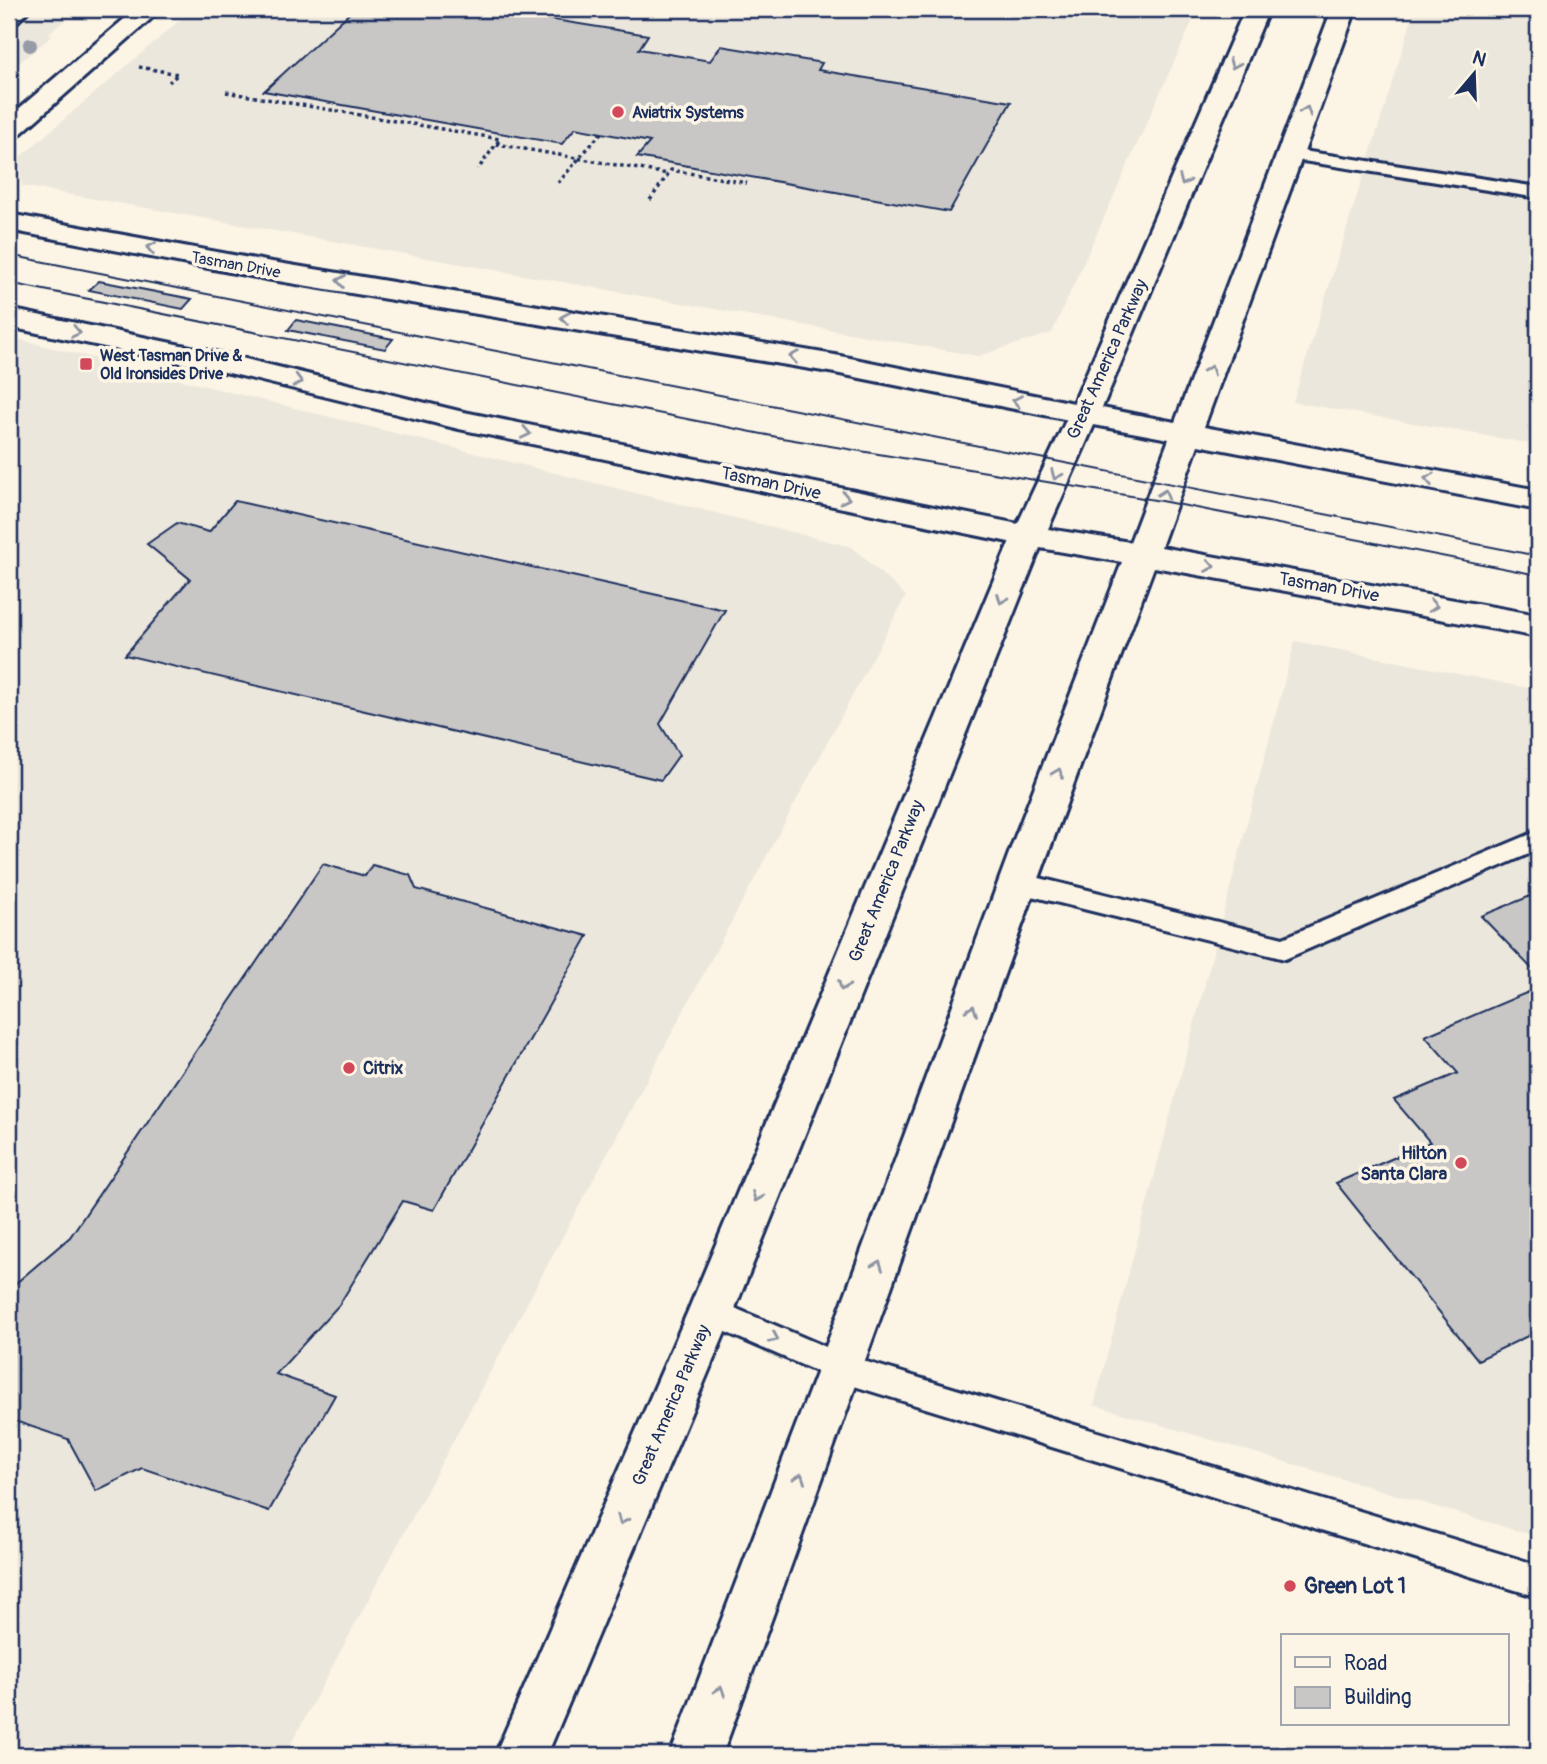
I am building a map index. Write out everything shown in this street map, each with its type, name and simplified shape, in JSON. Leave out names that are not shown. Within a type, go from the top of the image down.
[{"type":"main road","points":[[9,130],[150,9]]},
{"type":"main road","name":"Great America Parkway","points":[[521,1755],[711,1311],[1028,536],[1084,414],[1257,9]]},
{"type":"main road","points":[[696,1755],[841,1368],[1034,837],[1344,9]]},
{"type":"main road","name":"Tasman Drive","points":[[9,222],[266,270],[835,364],[1538,500]]},
{"type":"main road","name":"Tasman Drive","points":[[9,318],[229,364],[459,420],[1028,536],[1538,626]]},
{"type":"lane","points":[[9,20],[22,9]]},
{"type":"lane","points":[[1290,154],[1538,193]]},
{"type":"lane","points":[[1019,883],[1285,949],[1538,840]]},
{"type":"lane","points":[[711,1311],[841,1368],[1538,1581]]},
{"type":"path","points":[[138,67],[178,74],[169,82]]},
{"type":"path","points":[[226,92],[500,139],[478,169]]},
{"type":"path","points":[[558,183],[601,133]]},
{"type":"path","points":[[496,144],[668,174]]},
{"type":"path","points":[[650,200],[671,170],[747,183]]},
{"type":"shaded area","points":[[9,9],[85,9],[77,15],[71,15],[48,34],[53,35],[9,71]]},
{"type":"shaded area","points":[[193,9],[1198,9],[1052,333],[978,356],[22,186],[19,158]]},
{"type":"shaded area","points":[[1415,9],[1538,9],[1538,445],[1293,402]]},
{"type":"shaded area","points":[[9,337],[852,547],[906,596],[285,1755],[9,1755]]},
{"type":"shaded area","points":[[1295,641],[1538,690],[1538,1537],[1094,1405]]},
{"type":"building","points":[[354,9],[486,9],[648,35],[639,49],[710,61],[721,46],[822,63],[818,70],[1011,102],[949,212],[637,157],[650,142],[575,128],[562,144],[264,91]]},
{"type":"building","points":[[99,281],[192,299],[183,309],[89,290]]},
{"type":"building","points":[[296,320],[393,339],[385,349],[288,330]]},
{"type":"building","points":[[235,501],[725,610],[660,724],[679,755],[661,780],[125,655],[190,579],[147,544],[177,523],[209,532]]},
{"type":"building","name":"Citrix","points":[[323,864],[365,876],[372,865],[410,875],[416,889],[588,936],[434,1210],[403,1201],[339,1305],[276,1374],[335,1395],[269,1511],[142,1468],[96,1491],[68,1439],[9,1419],[9,1289],[70,1237]]},
{"type":"building","points":[[1538,893],[1538,975],[1481,916]]},
{"type":"building","name":"Hilton Santa Clara","points":[[1538,988],[1538,1331],[1478,1360],[1336,1183],[1430,1142],[1394,1100],[1458,1073],[1425,1036]]},
{"type":"tram line","points":[[9,255],[1538,556]]},
{"type":"tram line","points":[[9,283],[782,438],[1161,501],[1538,575]]},
{"type":"place","name":"Aviatrix Systems","points":[[618,112]]},
{"type":"place","name":"West Tasman Drive & Old Ironsides Drive","points":[[86,364]]},
{"type":"place","name":"Citrix","points":[[349,1068]]},
{"type":"place","name":"Hilton Santa Clara","points":[[1461,1163]]},
{"type":"place","name":"Green Lot 1","points":[[1290,1586]]}]
